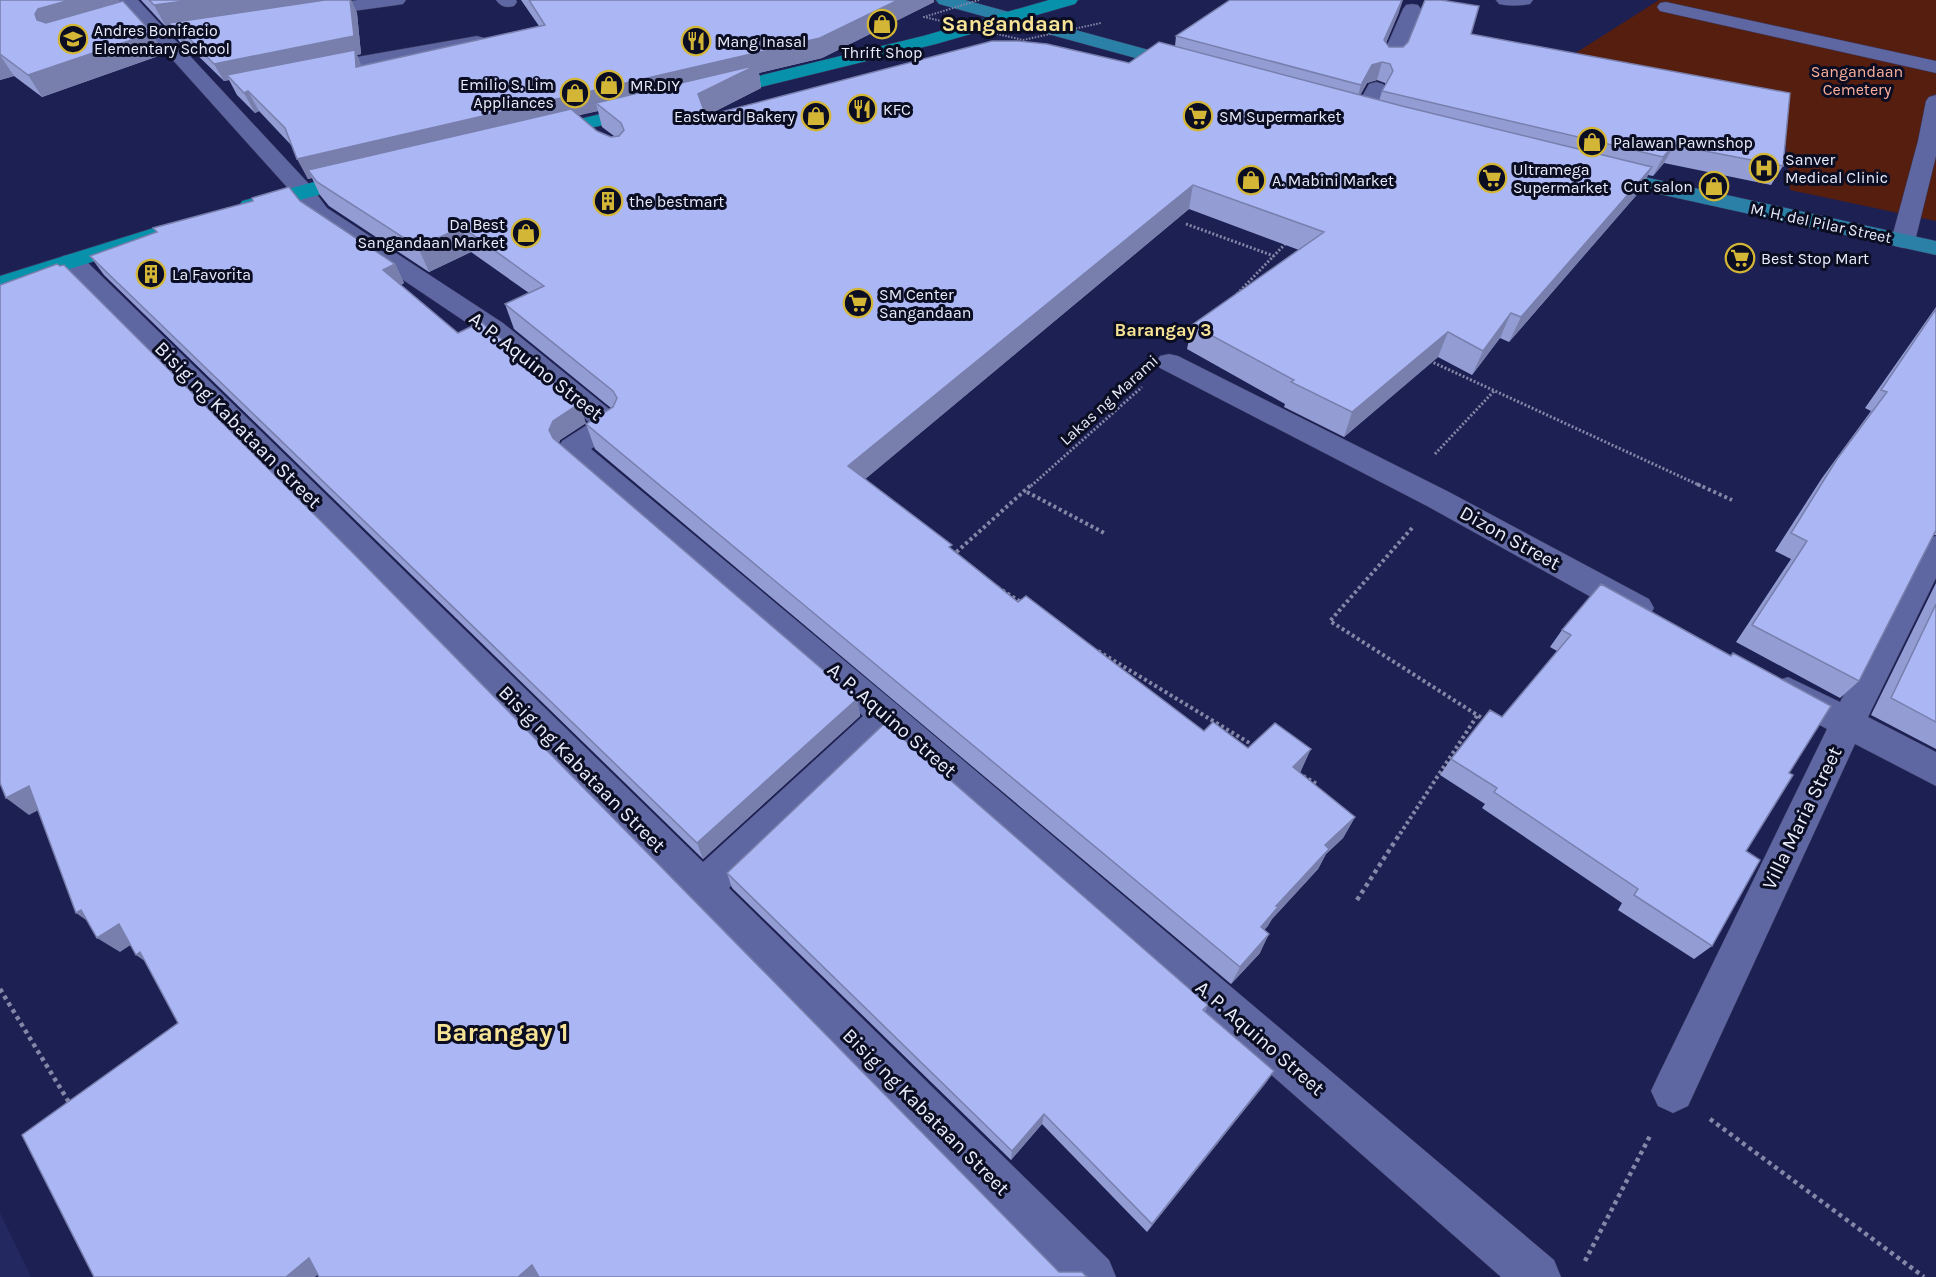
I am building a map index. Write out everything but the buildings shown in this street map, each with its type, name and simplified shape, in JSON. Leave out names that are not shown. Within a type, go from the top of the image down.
[{"type":"highway","points":[[698,96],[1009,18],[1069,0]]},
{"type":"highway","points":[[526,138],[663,105]]},
{"type":"highway","points":[[227,212],[302,190],[380,172]]},
{"type":"highway","points":[[0,284],[185,225]]},
{"type":"main road","points":[[945,0],[1204,70]]},
{"type":"main road","points":[[1340,107],[1373,116]]},
{"type":"main road","name":"M. H. del Pilar Street","points":[[1585,170],[1936,248]]},
{"type":"street","points":[[289,15],[397,0]]},
{"type":"street","points":[[1505,0],[1524,0]]},
{"type":"street","points":[[115,20],[134,6],[302,190]]},
{"type":"street","points":[[1666,7],[1936,67]]},
{"type":"street","points":[[1391,59],[1412,9]]},
{"type":"street","points":[[160,35],[181,32]]},
{"type":"street","points":[[300,73],[477,42]]},
{"type":"street","points":[[212,92],[237,87]]},
{"type":"street","points":[[1373,116],[1376,88]]},
{"type":"street","points":[[1903,241],[1932,142],[1936,101]]},
{"type":"street","points":[[583,124],[604,143]]},
{"type":"street","name":"A. P. Aquino Street","points":[[302,190],[319,213],[331,223],[494,329],[609,424],[572,448],[887,716],[1537,1277]]},
{"type":"street","name":"Bisig ng Kabataan Street","points":[[72,261],[1092,1277]]},
{"type":"street","name":"Dizon Street","points":[[1169,362],[1438,499],[1658,620]]},
{"type":"street","name":"Villa Maria Street","points":[[1673,1091],[1847,723],[1936,547]]},
{"type":"street","points":[[1763,677],[1936,770]]},
{"type":"street","points":[[702,888],[887,716]]},
{"type":"path","points":[[980,0],[924,17],[1022,40],[1101,22]]},
{"type":"path","points":[[1186,224],[1274,256]]},
{"type":"path","points":[[1237,294],[1290,240]]},
{"type":"path","points":[[1254,277],[1264,282]]},
{"type":"path","points":[[1420,356],[1732,500]]},
{"type":"path","name":"Lakas ng Marami","points":[[960,563],[951,557],[1169,362]]},
{"type":"path","points":[[1407,483],[1494,391]]},
{"type":"path","points":[[1026,492],[1106,534]]},
{"type":"path","points":[[1438,499],[1330,621],[1488,722]]},
{"type":"path","points":[[989,581],[1027,606]]},
{"type":"path","points":[[1094,649],[1266,753]]},
{"type":"path","points":[[1095,663],[1104,655]]},
{"type":"path","points":[[1357,900],[1478,716]]},
{"type":"path","points":[[1296,772],[1317,784]]},
{"type":"path","points":[[0,989],[76,1115]]},
{"type":"path","points":[[1582,1267],[1673,1091],[1924,1277]]},
{"type":"shaded area","points":[[0,1213],[31,1277],[0,1277]]},
{"type":"green space","name":"Sangandaan Cemetery","points":[[1659,0],[1936,0],[1936,221],[1790,190],[1783,111],[1574,54]]},
{"type":"place","name":"Thrift Shop","points":[[882,24]]},
{"type":"place","name":"Andres Bonifacio Elementary School","points":[[73,39]]},
{"type":"place","name":"Mang Inasal","points":[[696,41]]},
{"type":"place","name":"MR.DIY","points":[[609,85]]},
{"type":"place","name":"Emilio S. Lim Appliances","points":[[575,93]]},
{"type":"place","name":"KFC","points":[[862,109]]},
{"type":"place","name":"Eastward Bakery","points":[[816,116]]},
{"type":"place","name":"SM Supermarket","points":[[1198,116]]},
{"type":"place","name":"Palawan Pawnshop","points":[[1592,142]]},
{"type":"place","name":"Sanver Medical Clinic","points":[[1764,168]]},
{"type":"place","name":"Ultramega Supermarket","points":[[1492,178]]},
{"type":"place","name":"A. Mabini Market","points":[[1251,180]]},
{"type":"place","name":"Cut salon","points":[[1714,186]]},
{"type":"place","name":"the bestmart","points":[[608,201]]},
{"type":"place","name":"Da Best Sangandaan Market","points":[[526,233]]},
{"type":"place","name":"Best Stop Mart","points":[[1740,258]]},
{"type":"place","name":"La Favorita","points":[[151,274]]},
{"type":"place","name":"SM Center Sangandaan","points":[[858,303]]},
{"type":"district","name":"Sangandaan","points":[[1008,24]]},
{"type":"district","name":"Barangay 3","points":[[1163,330]]},
{"type":"district","name":"Barangay 1","points":[[502,1032]]}]
